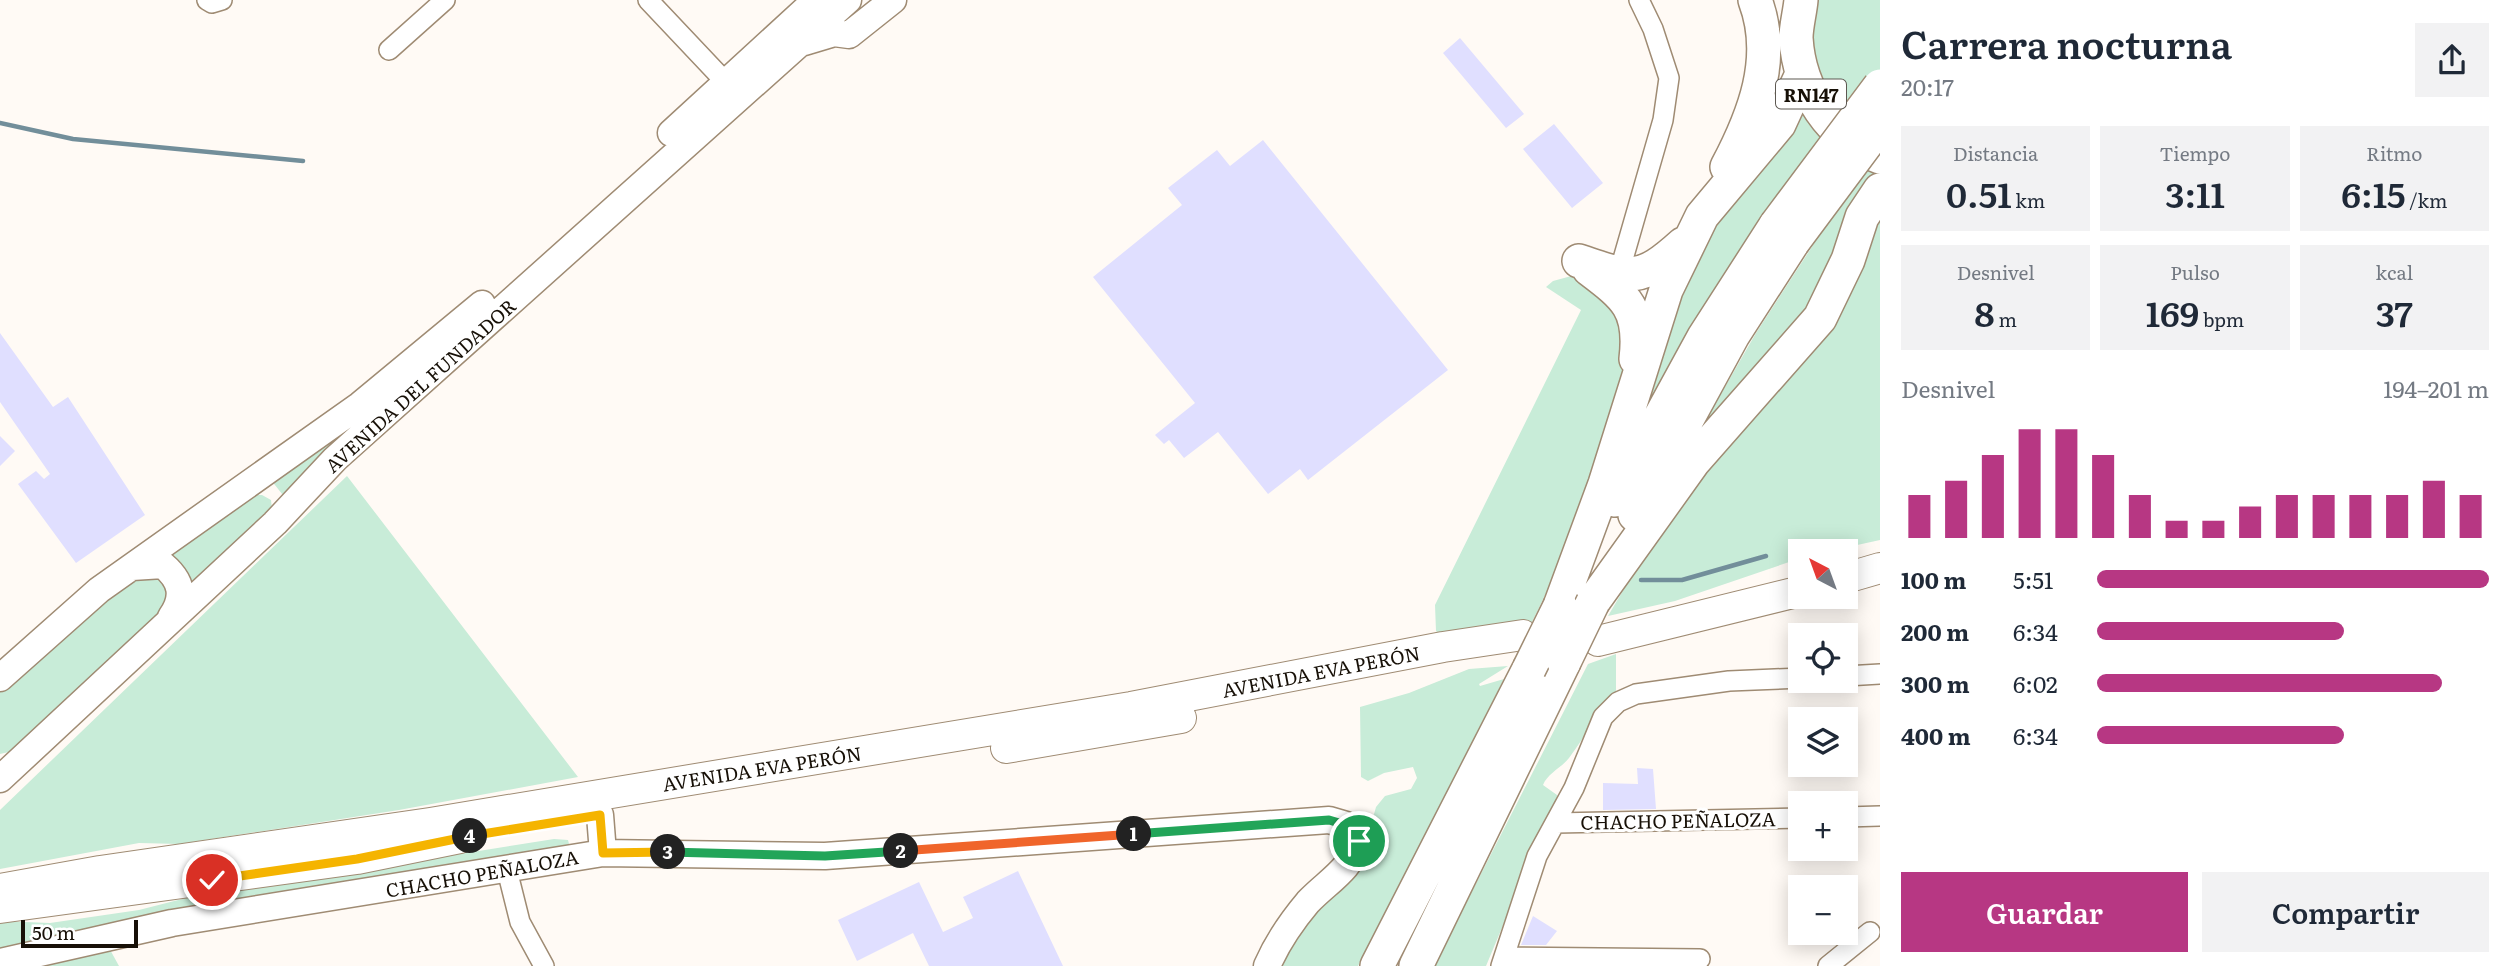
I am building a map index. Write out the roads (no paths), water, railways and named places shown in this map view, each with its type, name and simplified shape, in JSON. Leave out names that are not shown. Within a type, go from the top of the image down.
[{"type":"highway","points":[[1560,606],[1605,484],[1666,290],[1742,139],[1756,102],[1764,68],[1765,45],[1762,17],[1755,0]]},
{"type":"highway","name":"RN147","points":[[1783,0],[1796,36],[1802,74],[1818,109],[1844,137],[1880,157]]},
{"type":"highway","name":"RN147","points":[[1796,36],[1801,0]]},
{"type":"highway","points":[[1631,396],[1638,338],[1637,321],[1623,295],[1579,261],[1619,273],[1640,274],[1653,270],[1685,243],[1702,216],[1779,124],[1802,74]]},
{"type":"highway","points":[[1377,966],[1521,652],[1560,606],[1691,358],[1785,233],[1880,86]]},
{"type":"highway","points":[[1599,622],[1685,418],[1733,335],[1785,233],[1880,125]]},
{"type":"highway","points":[[1416,966],[1564,662],[1599,622],[1694,461],[1809,334],[1834,293],[1862,218],[1880,190]]},
{"type":"main road","name":"AVENIDA DEL FUNDADOR","points":[[0,779],[12,760],[275,523],[335,459],[732,89],[816,0]]},
{"type":"main road","name":"AVENIDA DEL FUNDADOR","points":[[3,669],[99,590],[360,405],[505,285],[732,89],[799,43],[848,0]]},
{"type":"main road","points":[[799,43],[834,33],[849,35],[893,0]]},
{"type":"main road","points":[[259,476],[278,499],[275,523]]},
{"type":"main road","points":[[1858,553],[1880,546]]},
{"type":"main road","points":[[132,567],[163,565],[178,581],[180,604],[171,618]]},
{"type":"main road","points":[[1858,574],[1880,568]]},
{"type":"main road","points":[[1599,622],[1676,607],[1788,574]]},
{"type":"main road","points":[[1599,622],[1788,592]]},
{"type":"main road","name":"AVENIDA EVA PERÓN","points":[[0,889],[100,871],[430,822],[1144,705],[1432,649],[1521,652]]},
{"type":"main road","name":"AVENIDA EVA PERÓN","points":[[0,908],[344,862],[432,842],[1131,728],[1431,665],[1521,652]]},
{"type":"main road","points":[[600,815],[603,853]]},
{"type":"main road","name":"CHACHO PEÑALOZA","points":[[0,962],[172,923],[603,853],[825,856],[1329,820],[1346,825],[1359,841],[1356,854],[1347,868],[1309,901],[1289,927],[1267,966]]},
{"type":"street","points":[[389,50],[445,0]]},
{"type":"street","points":[[648,0],[732,89]]},
{"type":"street","points":[[1619,273],[1663,120],[1669,78],[1653,29],[1639,0]]},
{"type":"street","points":[[1858,675],[1880,674]]},
{"type":"street","points":[[1700,959],[1502,961],[1538,856],[1574,788],[1603,717],[1618,702],[1636,694],[1729,681],[1788,679]]},
{"type":"street","points":[[1858,817],[1880,816]]},
{"type":"street","name":"CHACHO PEÑALOZA","points":[[1556,823],[1788,818]]},
{"type":"street","points":[[507,870],[520,922],[544,966]]},
{"type":"street","points":[[1828,966],[1870,932]]},
{"type":"waterway","points":[[0,123],[73,139],[303,161]]},
{"type":"waterway","points":[[1641,580],[1682,580],[1766,556]]}]
